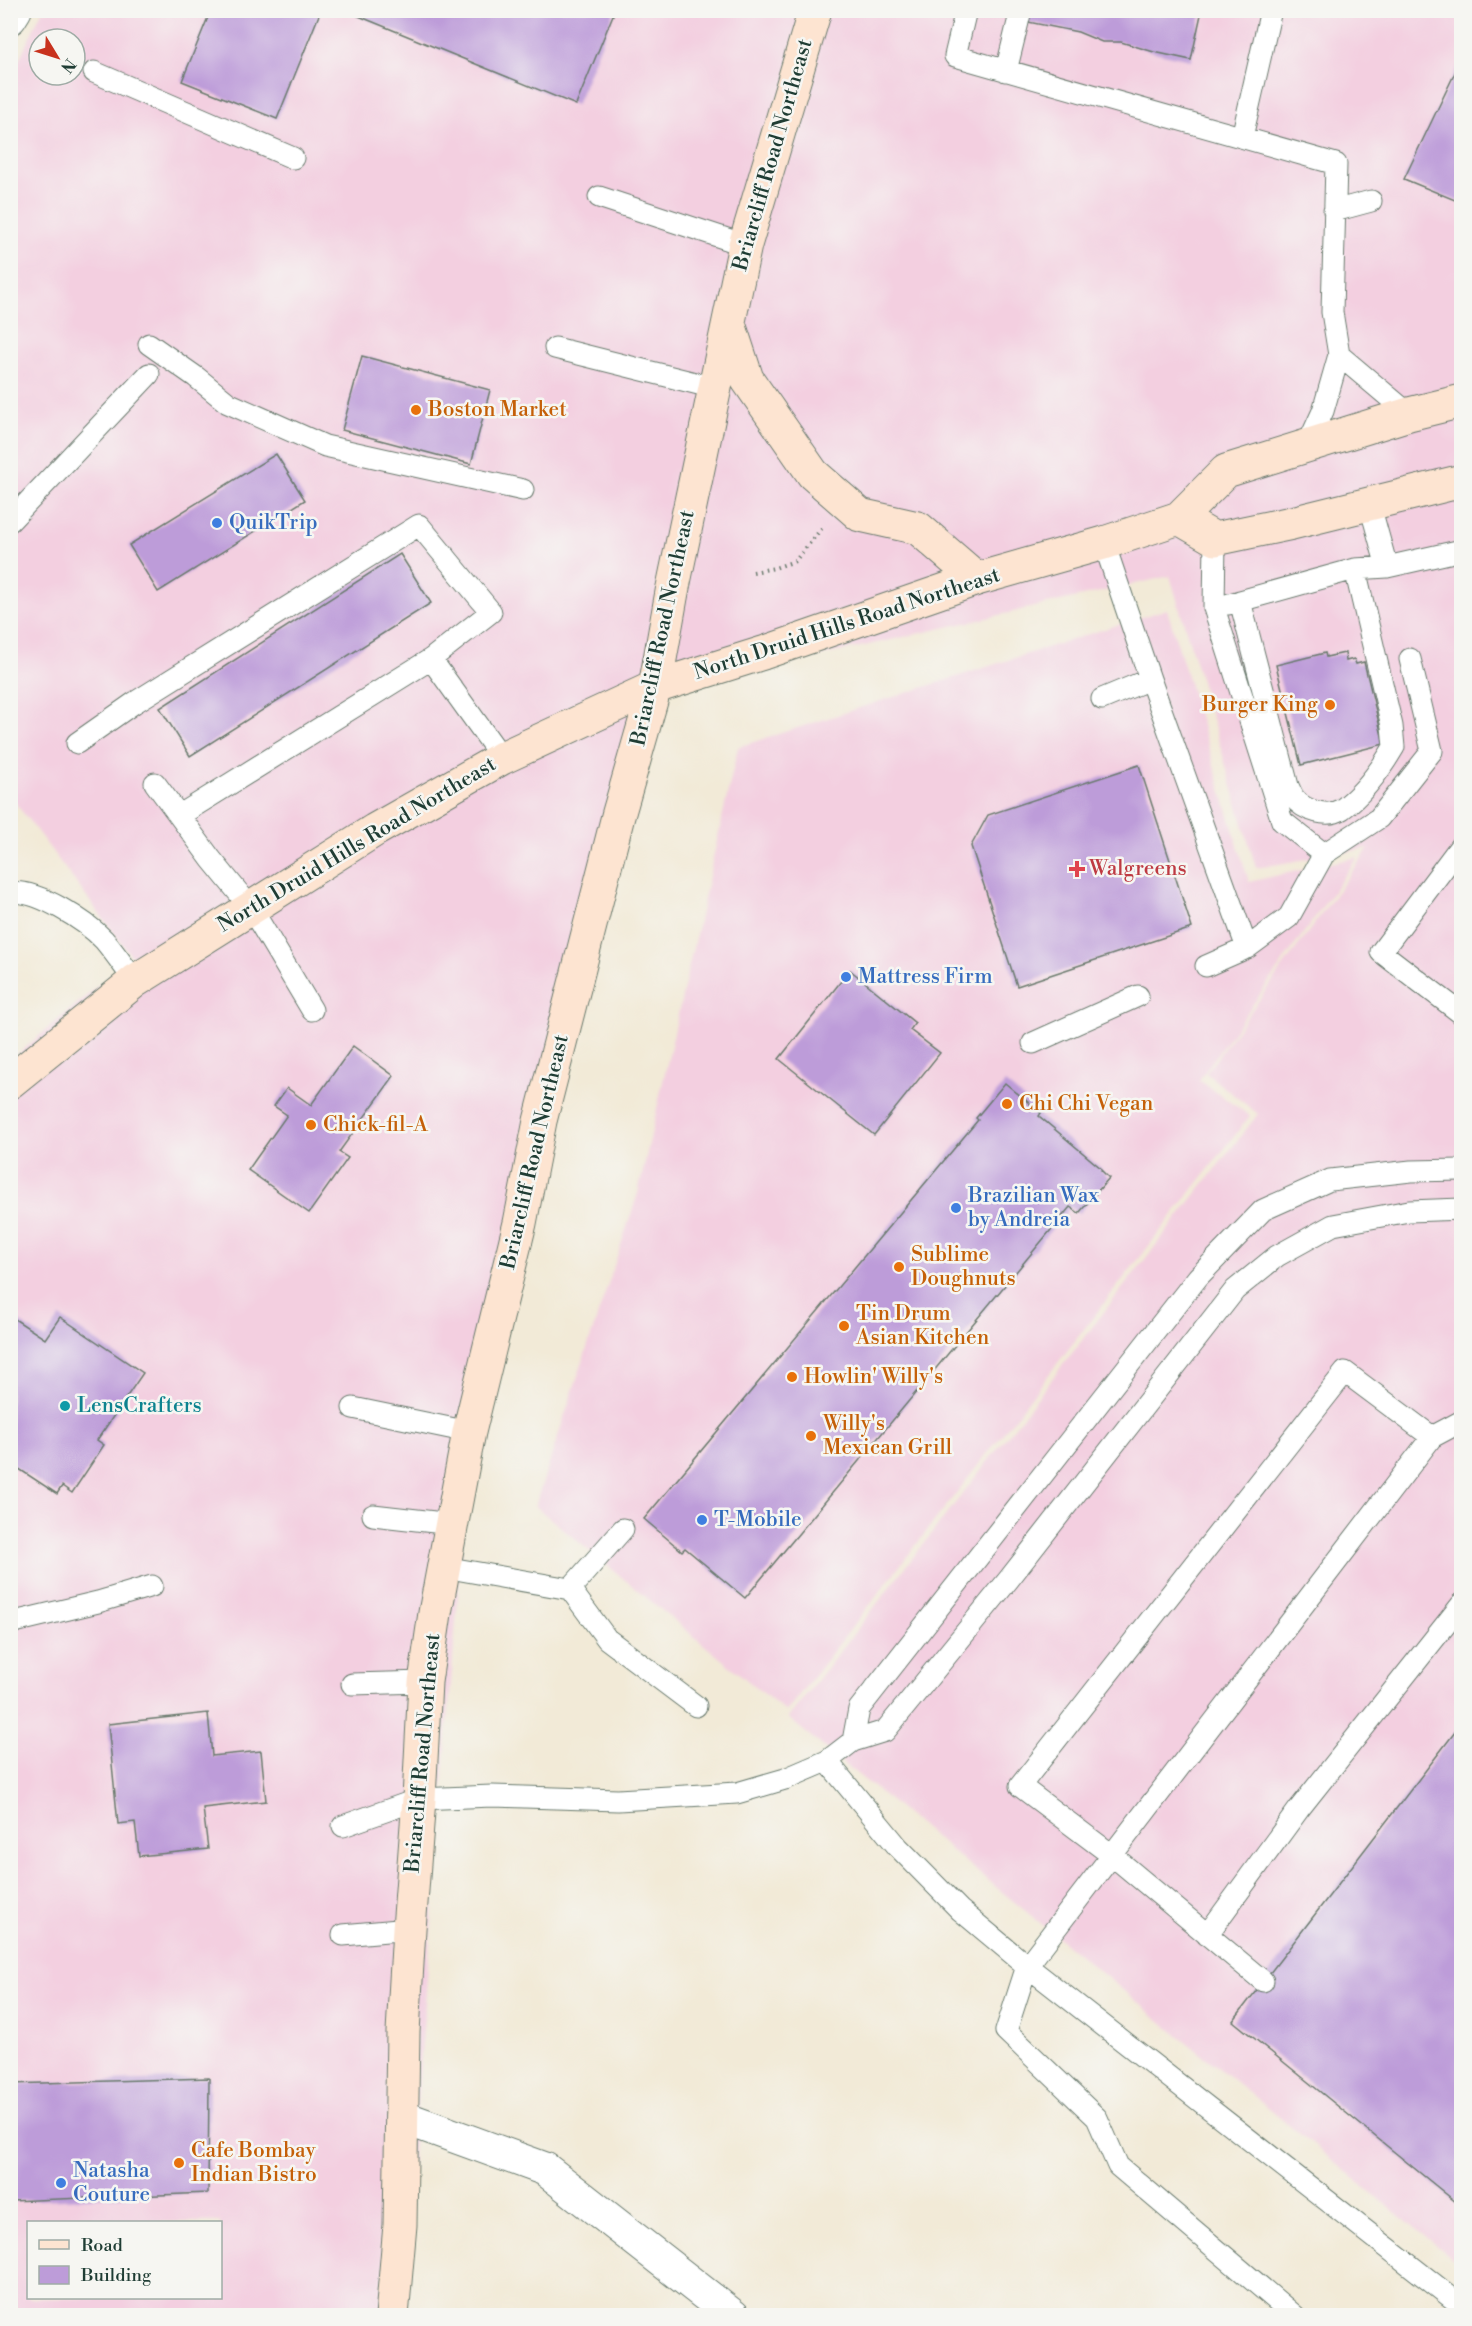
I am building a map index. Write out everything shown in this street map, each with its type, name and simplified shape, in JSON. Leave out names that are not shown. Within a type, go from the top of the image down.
[{"type":"main road","name":"Briarcliff Road Northeast","points":[[392,2316],[400,2225],[403,2032],[425,1682],[444,1567],[469,1432],[520,1223],[540,1121],[618,816],[655,687],[672,592],[745,245],[815,10]]},
{"type":"main road","points":[[729,323],[747,379],[813,474],[860,515],[918,528],[977,579]]},
{"type":"main road","name":"North Druid Hills Road Northeast","points":[[10,1082],[135,981],[375,830],[502,758],[655,687],[763,653],[977,579],[1104,543],[1179,518],[1226,471],[1409,414],[1461,401]]},
{"type":"main road","points":[[1179,518],[1215,538],[1292,523],[1369,502],[1461,481]]},
{"type":"street","points":[[10,18],[15,10]]},
{"type":"street","points":[[402,2117],[545,2169],[733,2316]]},
{"type":"lane","points":[[966,10],[955,56],[1336,164],[1332,312],[1339,355],[1323,411],[1307,446]]},
{"type":"lane","points":[[1006,70],[1021,10]]},
{"type":"lane","points":[[1242,137],[1271,10]]},
{"type":"lane","points":[[94,72],[293,158]]},
{"type":"lane","points":[[599,197],[745,245]]},
{"type":"lane","points":[[1334,211],[1371,201]]},
{"type":"lane","points":[[149,344],[196,376],[228,403],[325,446],[523,490]]},
{"type":"lane","points":[[555,348],[716,388]]},
{"type":"lane","points":[[1339,355],[1409,414]]},
{"type":"lane","points":[[10,521],[149,374]]},
{"type":"lane","points":[[1369,502],[1388,567]]},
{"type":"lane","points":[[77,743],[134,703],[419,525],[491,612],[431,659],[180,815]]},
{"type":"lane","points":[[1215,538],[1214,608],[1282,821],[1324,854]]},
{"type":"lane","points":[[1104,543],[1246,948]]},
{"type":"lane","points":[[1214,608],[1355,569],[1388,567],[1461,550]]},
{"type":"lane","points":[[1240,601],[1288,786],[1294,798],[1312,811],[1327,813],[1340,810],[1372,777],[1394,747],[1392,726],[1355,569]]},
{"type":"lane","points":[[431,659],[502,758]]},
{"type":"lane","points":[[1206,966],[1246,948],[1289,917],[1324,854],[1379,818],[1432,751],[1410,659]]},
{"type":"lane","points":[[1102,699],[1150,679]]},
{"type":"lane","points":[[155,783],[251,908],[312,1010]]},
{"type":"lane","points":[[1461,844],[1455,869],[1381,952],[1461,1014]]},
{"type":"lane","points":[[10,893],[17,892],[51,902],[103,939],[135,981]]},
{"type":"lane","points":[[1033,1042],[1138,996]]},
{"type":"lane","points":[[853,1741],[859,1709],[1198,1277],[1263,1210],[1330,1180],[1411,1171],[1461,1170]]},
{"type":"lane","points":[[343,1826],[419,1799],[492,1796],[618,1800],[737,1793],[785,1779],[827,1761],[853,1741],[885,1731],[1009,1579],[1235,1290],[1277,1256],[1333,1225],[1409,1211],[1461,1209]]},
{"type":"lane","points":[[1263,1981],[1113,1856],[1020,1786],[1345,1372],[1432,1437]]},
{"type":"lane","points":[[353,1408],[469,1432]]},
{"type":"lane","points":[[1295,2316],[1118,2166],[1098,2118],[1006,2031],[1027,1966],[1432,1437],[1461,1421]]},
{"type":"lane","points":[[373,1515],[452,1524]]},
{"type":"lane","points":[[570,1589],[623,1529]]},
{"type":"lane","points":[[444,1567],[570,1589],[607,1639],[696,1706]]},
{"type":"lane","points":[[10,1623],[98,1602],[152,1586]]},
{"type":"lane","points":[[1207,1935],[1299,1809],[1461,1604]]},
{"type":"lane","points":[[352,1684],[425,1682]]},
{"type":"lane","points":[[827,1761],[898,1847],[960,1910],[1027,1966],[1458,2295]]},
{"type":"lane","points":[[343,1935],[409,1929]]},
{"type":"path","points":[[753,572],[795,561],[823,527]]},
{"type":"shaded area","points":[[42,11],[1461,11],[1461,2265],[788,1718],[1258,1114],[1206,1073],[1369,848],[1256,868],[1170,576],[641,697],[469,1460],[400,2315],[11,2315],[11,1060],[132,957],[11,797],[10,79],[27,43],[27,87],[87,87],[87,27],[34,27]]},
{"type":"shaded area","points":[[1167,609],[1249,882],[1358,857],[1199,1080],[1250,1116],[786,1712],[535,1506],[638,1193],[738,747]]},
{"type":"building","points":[[211,10],[321,10],[277,119],[182,81]]},
{"type":"building","points":[[344,10],[615,10],[576,105]]},
{"type":"building","points":[[1030,10],[1202,10],[1191,60],[1121,42],[1102,42],[1078,32],[1028,22]]},
{"type":"building","points":[[1462,58],[1462,203],[1404,179]]},
{"type":"building","name":"Boston Market","points":[[362,356],[490,390],[471,464],[342,430]]},
{"type":"building","name":"QuikTrip","points":[[276,454],[305,500],[158,592],[129,545]]},
{"type":"building","points":[[400,554],[431,603],[190,756],[160,708]]},
{"type":"building","name":"Burger King","points":[[1325,653],[1326,657],[1345,653],[1346,661],[1354,659],[1356,664],[1364,662],[1384,744],[1301,765],[1276,665]]},
{"type":"building","points":[[1139,765],[1192,928],[1017,986],[971,846],[988,815]]},
{"type":"building","points":[[850,970],[915,1023],[910,1030],[940,1053],[874,1135],[779,1059]]},
{"type":"building","points":[[353,1046],[394,1076],[339,1152],[348,1158],[309,1213],[248,1170],[287,1115],[274,1106],[287,1088],[311,1105]]},
{"type":"building","points":[[1005,1083],[1041,1113],[1039,1116],[1102,1169],[1109,1178],[1079,1213],[1070,1207],[745,1598],[685,1548],[682,1551],[644,1519],[978,1120],[976,1118]]},
{"type":"building","name":"LensCrafters","points":[[10,1316],[45,1339],[60,1317],[143,1373],[97,1440],[104,1445],[72,1493],[62,1486],[57,1494],[10,1463]]},
{"type":"building","points":[[208,1713],[212,1756],[261,1751],[266,1801],[203,1808],[208,1849],[139,1856],[135,1822],[118,1824],[108,1724]]},
{"type":"building","points":[[1462,1723],[1462,2207],[1233,2021]]},
{"type":"building","points":[[209,2078],[208,2193],[10,2201],[10,2084]]},
{"type":"place","name":"Boston Market","points":[[416,410]]},
{"type":"place","name":"QuikTrip","points":[[217,523]]},
{"type":"place","name":"Burger King","points":[[1330,705]]},
{"type":"place","name":"Walgreens","points":[[1077,869]]},
{"type":"place","name":"Mattress Firm","points":[[846,977]]},
{"type":"place","name":"Chi Chi Vegan","points":[[1007,1104]]},
{"type":"place","name":"Chick-fil-A","points":[[311,1125]]},
{"type":"place","name":"Brazilian Wax by Andreia","points":[[956,1208]]},
{"type":"place","name":"Sublime Doughnuts","points":[[899,1267]]},
{"type":"place","name":"Tin Drum Asian Kitchen","points":[[844,1326]]},
{"type":"place","name":"Howlin' Willy's","points":[[792,1377]]},
{"type":"place","name":"LensCrafters","points":[[65,1406]]},
{"type":"place","name":"Willy's Mexican Grill","points":[[811,1436]]},
{"type":"place","name":"T-Mobile","points":[[702,1520]]},
{"type":"place","name":"Cafe Bombay Indian Bistro","points":[[179,2163]]},
{"type":"place","name":"Natasha Couture","points":[[61,2183]]}]
